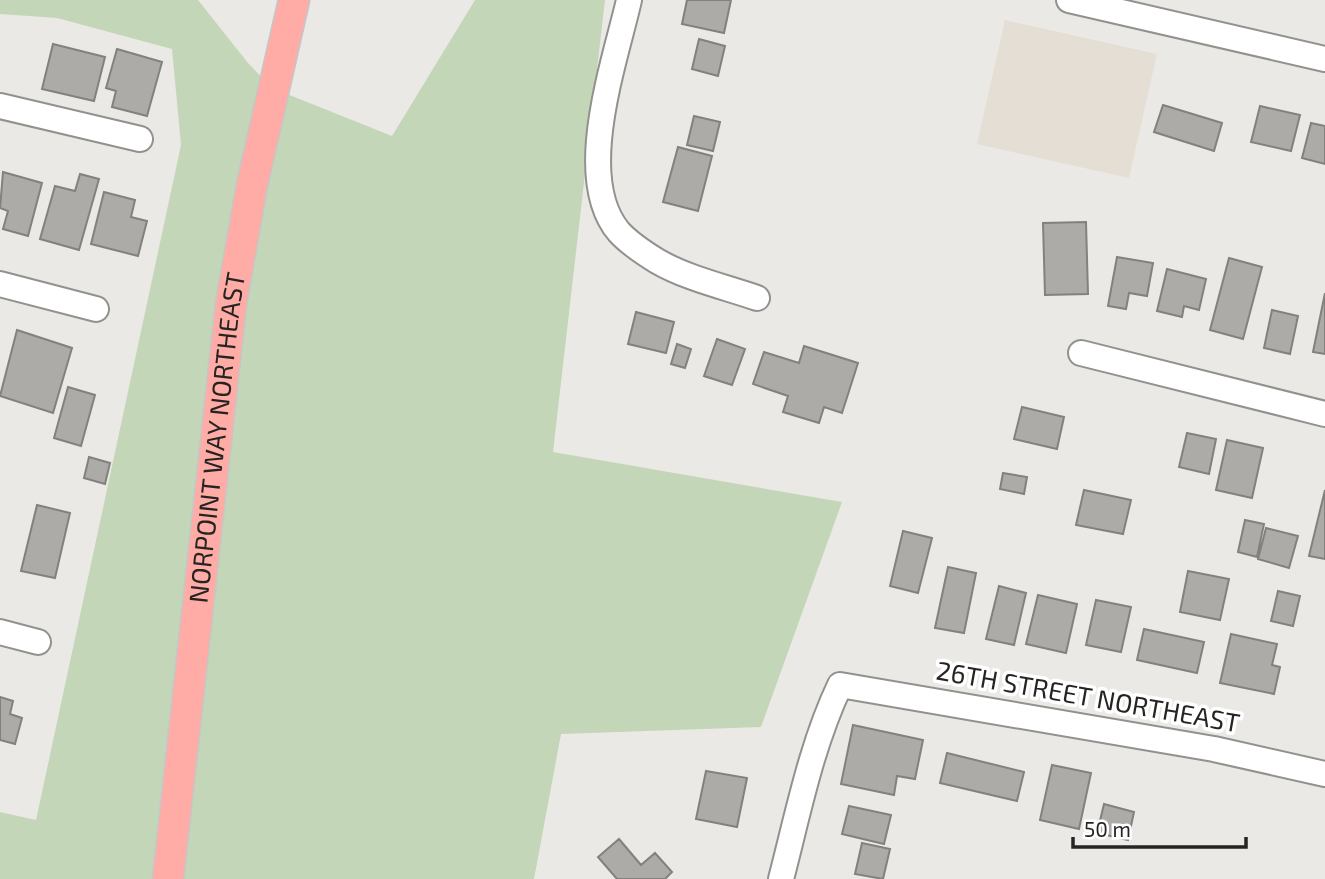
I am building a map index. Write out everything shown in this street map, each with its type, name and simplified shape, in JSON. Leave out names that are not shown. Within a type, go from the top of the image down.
[{"type":"main road","name":"NORPOINT WAY NORTHEAST","points":[[168,879],[230,304],[254,173],[294,0]]},
{"type":"street","points":[[629,0],[606,101],[598,172],[604,202],[619,232],[660,263],[757,298]]},
{"type":"street","points":[[1069,0],[1325,59]]},
{"type":"street","points":[[0,106],[140,139]]},
{"type":"street","points":[[0,284],[96,309]]},
{"type":"street","points":[[1081,353],[1325,414]]},
{"type":"street","points":[[0,632],[38,642]]},
{"type":"street","name":"26TH STREET NORTHEAST","points":[[780,879],[813,755],[827,712],[840,685],[1214,749],[1325,774]]},
{"type":"shaded area","points":[[1005,20],[1157,54],[1129,178],[977,144]]},
{"type":"green space","points":[[0,0],[198,0],[248,63],[272,88],[392,136],[475,0],[605,0],[553,452],[842,502],[761,727],[561,734],[534,879],[0,879],[0,812],[36,820],[181,145],[172,49],[57,18],[0,14]]},
{"type":"building","points":[[687,0],[731,0],[724,33],[682,24]]},
{"type":"building","points":[[699,39],[725,46],[718,76],[692,69]]},
{"type":"building","points":[[53,44],[105,57],[94,101],[42,89]]},
{"type":"building","points":[[117,49],[162,62],[147,116],[112,107],[116,91],[106,88]]},
{"type":"building","points":[[1163,105],[1222,123],[1214,151],[1154,132]]},
{"type":"building","points":[[1260,106],[1300,115],[1291,151],[1251,142]]},
{"type":"building","points":[[694,116],[720,122],[713,151],[687,145]]},
{"type":"building","points":[[1311,123],[1325,126],[1325,164],[1302,158]]},
{"type":"building","points":[[678,147],[712,156],[698,211],[663,202]]},
{"type":"building","points":[[3,172],[42,183],[28,236],[3,229],[8,211],[0,208]]},
{"type":"building","points":[[80,174],[99,179],[79,250],[40,239],[55,186],[75,191]]},
{"type":"building","points":[[104,192],[135,200],[131,217],[147,221],[138,256],[91,244]]},
{"type":"building","points":[[1086,222],[1088,294],[1045,295],[1043,223]]},
{"type":"building","points":[[1117,257],[1153,263],[1147,296],[1129,293],[1126,309],[1108,306]]},
{"type":"building","points":[[1229,258],[1262,267],[1243,339],[1210,330]]},
{"type":"building","points":[[1167,269],[1206,279],[1199,310],[1184,306],[1182,317],[1157,311]]},
{"type":"building","points":[[1325,293],[1325,354],[1313,352]]},
{"type":"building","points":[[1272,310],[1298,316],[1290,354],[1264,348]]},
{"type":"building","points":[[636,312],[674,322],[666,353],[628,344]]},
{"type":"building","points":[[17,330],[72,348],[53,413],[0,396]]},
{"type":"building","points":[[717,339],[745,349],[732,385],[704,376]]},
{"type":"building","points":[[677,344],[691,349],[685,368],[671,364]]},
{"type":"building","points":[[804,346],[858,363],[842,413],[824,407],[819,423],[783,412],[788,396],[753,384],[764,352],[799,363]]},
{"type":"building","points":[[68,387],[95,395],[81,446],[54,438]]},
{"type":"building","points":[[1022,407],[1064,417],[1057,449],[1014,439]]},
{"type":"building","points":[[1187,433],[1216,439],[1209,474],[1179,467]]},
{"type":"building","points":[[1227,440],[1263,448],[1252,498],[1216,490]]},
{"type":"building","points":[[89,457],[110,463],[105,484],[84,478]]},
{"type":"building","points":[[1003,473],[1027,477],[1024,494],[1000,489]]},
{"type":"building","points":[[1084,490],[1131,500],[1123,534],[1076,525]]},
{"type":"building","points":[[1325,490],[1325,559],[1309,556]]},
{"type":"building","points":[[37,505],[70,513],[55,578],[21,571]]},
{"type":"building","points":[[1245,520],[1264,524],[1257,557],[1238,552]]},
{"type":"building","points":[[1266,528],[1298,536],[1289,568],[1258,559]]},
{"type":"building","points":[[903,531],[932,538],[918,593],[890,586]]},
{"type":"building","points":[[948,567],[976,573],[964,633],[935,628]]},
{"type":"building","points":[[1188,571],[1229,579],[1220,620],[1180,612]]},
{"type":"building","points":[[999,586],[1026,593],[1014,645],[986,639]]},
{"type":"building","points":[[1278,591],[1300,596],[1293,626],[1271,621]]},
{"type":"building","points":[[1038,595],[1077,604],[1066,653],[1026,644]]},
{"type":"building","points":[[1096,600],[1131,607],[1121,652],[1086,645]]},
{"type":"building","points":[[1144,629],[1204,642],[1197,673],[1137,660]]},
{"type":"building","points":[[1231,634],[1277,644],[1272,665],[1280,667],[1274,694],[1220,683]]},
{"type":"building","points":[[0,697],[13,701],[10,714],[22,718],[15,744],[0,740]]},
{"type":"building","points":[[853,725],[923,740],[915,779],[897,776],[894,795],[841,784]]},
{"type":"building","points":[[947,753],[1024,772],[1017,801],[940,783]]},
{"type":"building","points":[[1052,765],[1091,773],[1079,829],[1040,820]]},
{"type":"building","points":[[706,771],[747,778],[737,827],[696,819]]},
{"type":"building","points":[[1104,804],[1134,812],[1128,840],[1097,833]]},
{"type":"building","points":[[849,806],[891,815],[884,844],[842,834]]},
{"type":"building","points":[[619,839],[641,865],[655,853],[672,872],[665,879],[617,879],[598,857]]},
{"type":"building","points":[[862,843],[890,849],[883,879],[855,874]]}]
